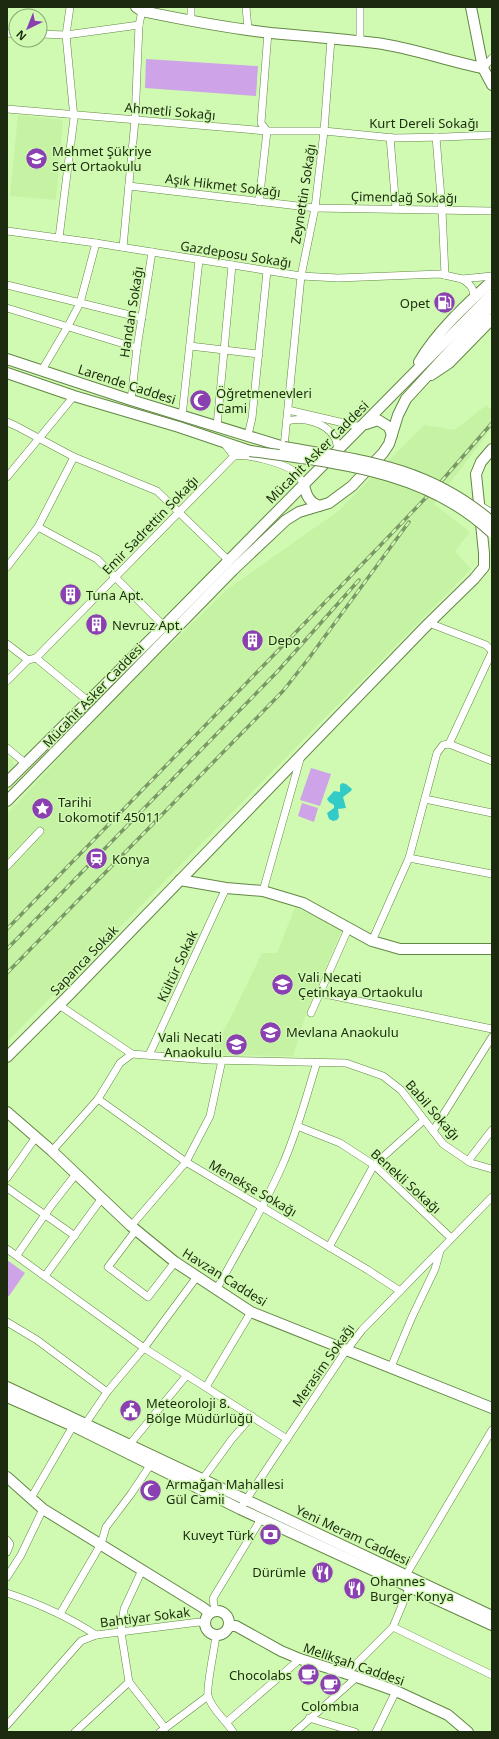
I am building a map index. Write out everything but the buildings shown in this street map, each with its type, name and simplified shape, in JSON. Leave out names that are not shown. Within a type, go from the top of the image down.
[{"type":"main road","points":[[470,7],[483,68],[492,85]]},
{"type":"main road","points":[[139,9],[191,21],[268,32],[377,43],[424,52],[483,68]]},
{"type":"main road","points":[[410,378],[424,353],[436,337],[492,280]]},
{"type":"main road","name":"Mücahit Asker Caddesi","points":[[7,782],[164,626],[492,294]]},
{"type":"main road","name":"Mücahit Asker Caddesi","points":[[7,801],[233,570],[286,520],[299,512],[330,503],[352,486],[383,453],[392,436],[401,407],[422,380],[492,305]]},
{"type":"main road","points":[[422,380],[449,363],[492,319]]},
{"type":"main road","name":"Larende Caddesi","points":[[7,359],[131,400],[284,447],[371,462],[403,471],[452,493],[492,522]]},
{"type":"main road","name":"Larende Caddesi","points":[[7,373],[74,396],[222,441],[236,452],[250,451],[347,465],[398,478],[445,499],[466,512],[492,533]]},
{"type":"main road","points":[[361,427],[371,421],[378,420],[389,427],[392,436]]},
{"type":"main road","name":"Sapanca Sokak","points":[[7,1057],[301,754],[474,579],[484,567],[476,474],[481,462],[492,449]]},
{"type":"main road","points":[[304,485],[308,498],[312,504],[319,506]]},
{"type":"main road","points":[[180,880],[226,888],[263,891],[303,903],[372,941],[400,949],[492,948]]},
{"type":"main road","name":"Havzan Caddesi","points":[[7,1112],[52,1151],[134,1228],[175,1262],[196,1278],[251,1312],[492,1408]]},
{"type":"main road","name":"Yeni Meram Caddesi","points":[[7,1387],[492,1616]]},
{"type":"main road","name":"Yeni Meram Caddesi","points":[[7,1397],[73,1426],[240,1509],[492,1625]]},
{"type":"main road","points":[[7,1477],[43,1509],[202,1607],[212,1612],[223,1612],[228,1618],[229,1626],[225,1632],[216,1635],[208,1631],[205,1624],[212,1612]]},
{"type":"main road","name":"Melikşah Caddesi","points":[[229,1626],[236,1626],[281,1651],[300,1659],[396,1691],[448,1715],[468,1732]]},
{"type":"street","points":[[59,238],[74,116],[66,35],[70,7]]},
{"type":"street","points":[[191,7],[191,21]]},
{"type":"street","points":[[246,7],[248,29]]},
{"type":"street","points":[[360,7],[360,42]]},
{"type":"street","points":[[123,247],[135,120],[140,25],[139,9]]},
{"type":"street","points":[[48,34],[66,35],[140,25]]},
{"type":"street","points":[[259,202],[267,131],[261,123],[268,32]]},
{"type":"street","name":"Zeynettin Sokağı","points":[[284,447],[301,276],[315,208],[328,131],[331,39]]},
{"type":"street","points":[[483,68],[492,58]]},
{"type":"street","name":"Ahmetli Sokağı","points":[[7,110],[267,131],[328,131]]},
{"type":"street","name":"Kurt Dereli Sokağı","points":[[328,131],[390,137],[436,138],[492,135]]},
{"type":"street","points":[[390,137],[396,208]]},
{"type":"street","points":[[436,138],[442,210],[445,275]]},
{"type":"street","name":"Aşık Hikmet Sokağı","points":[[129,186],[315,208]]},
{"type":"street","name":"Çimendağ Sokağı","points":[[315,208],[396,208],[492,211]]},
{"type":"street","name":"Gazdeposu Sokağı","points":[[7,231],[123,247],[301,276],[338,278],[445,275],[462,279],[492,276]]},
{"type":"street","points":[[42,370],[80,303],[96,243]]},
{"type":"street","name":"Handan Sokağı","points":[[131,400],[137,348],[152,252]]},
{"type":"street","points":[[182,416],[199,260]]},
{"type":"street","points":[[217,426],[232,265]]},
{"type":"street","points":[[248,435],[252,418],[267,271]]},
{"type":"street","points":[[462,279],[467,282],[473,290],[474,297]]},
{"type":"street","points":[[7,285],[142,318]]},
{"type":"street","points":[[7,308],[137,348]]},
{"type":"street","points":[[190,346],[259,354]]},
{"type":"street","points":[[7,477],[40,440],[74,396]]},
{"type":"street","points":[[288,410],[361,427]]},
{"type":"street","points":[[287,421],[295,419],[319,424],[335,438],[338,450]]},
{"type":"street","points":[[7,422],[74,457],[157,492],[228,560]]},
{"type":"street","points":[[236,452],[270,461],[292,470],[300,477],[304,485]]},
{"type":"street","name":"Emir Sadrettin Sokağı","points":[[36,658],[236,452]]},
{"type":"street","points":[[7,567],[38,527],[74,457]]},
{"type":"street","points":[[478,505],[492,513]]},
{"type":"street","points":[[38,527],[97,559],[164,626]]},
{"type":"street","points":[[429,623],[486,645],[492,652],[449,744]]},
{"type":"street","points":[[7,644],[28,660]]},
{"type":"street","points":[[7,681],[28,660],[36,658],[88,701]]},
{"type":"street","points":[[372,941],[409,858],[437,753],[443,745],[449,744],[492,761]]},
{"type":"street","points":[[7,748],[25,763]]},
{"type":"street","points":[[263,891],[301,754]]},
{"type":"street","points":[[425,798],[492,812]]},
{"type":"street","points":[[7,866],[40,831]]},
{"type":"street","points":[[409,858],[492,874]]},
{"type":"street","name":"Kültür Sokak","points":[[149,1055],[226,888]]},
{"type":"street","points":[[311,1013],[348,927]]},
{"type":"street","points":[[320,993],[492,1029]]},
{"type":"street","points":[[52,1151],[98,1099],[120,1063],[132,1054],[59,1005]]},
{"type":"street","points":[[433,1131],[492,1037]]},
{"type":"street","name":"Babil Sokağı","points":[[132,1054],[222,1060],[346,1063],[383,1076],[401,1090],[443,1144],[468,1161],[492,1169]]},
{"type":"street","points":[[175,1262],[148,1297],[108,1267],[134,1228],[186,1162],[210,1116],[222,1060]]},
{"type":"street","points":[[216,1290],[263,1207],[283,1165],[317,1062]]},
{"type":"street","name":"Menekşe Sokağı","points":[[98,1099],[186,1162],[263,1207],[400,1291]]},
{"type":"street","points":[[329,1247],[374,1165],[424,1120]]},
{"type":"street","name":"Benekli Sokağı","points":[[297,1126],[340,1143],[374,1165],[451,1238]]},
{"type":"street","points":[[468,1161],[492,1130]]},
{"type":"street","points":[[7,1178],[36,1137]]},
{"type":"street","points":[[17,1255],[76,1174]]},
{"type":"street","points":[[7,1188],[44,1216],[75,1236]]},
{"type":"street","name":"Merasim Sokağı","points":[[240,1509],[347,1349],[362,1330],[492,1196]]},
{"type":"street","points":[[45,1276],[102,1198]]},
{"type":"street","points":[[7,1249],[144,1348],[287,1439]]},
{"type":"street","points":[[391,1367],[412,1317],[435,1269],[440,1250]]},
{"type":"street","points":[[86,1423],[106,1392],[144,1348],[196,1278]]},
{"type":"street","points":[[206,1387],[251,1312]]},
{"type":"street","points":[[7,1322],[37,1340],[106,1392]]},
{"type":"street","points":[[130,1444],[187,1375]]},
{"type":"street","points":[[202,1480],[232,1439],[252,1416]]},
{"type":"street","points":[[31,1498],[73,1426]]},
{"type":"street","points":[[406,1575],[492,1430]]},
{"type":"street","points":[[60,1614],[101,1544],[106,1527],[151,1464]]},
{"type":"street","points":[[7,1577],[21,1555],[43,1509]]},
{"type":"street","points":[[212,1612],[213,1599],[215,1595],[261,1518]]},
{"type":"street","points":[[7,1540],[10,1544],[7,1552]]},
{"type":"street","points":[[142,1570],[124,1609],[121,1632],[129,1682],[162,1730],[208,1696]]},
{"type":"street","points":[[347,1674],[393,1627],[410,1586]]},
{"type":"street","points":[[7,1593],[44,1606],[96,1635]]},
{"type":"street","name":"Bahtiyar Sokak","points":[[7,1725],[81,1641],[96,1635],[199,1622],[205,1624]]},
{"type":"street","points":[[393,1627],[492,1674]]},
{"type":"street","points":[[216,1635],[208,1696],[216,1711],[227,1722],[233,1732]]},
{"type":"street","points":[[227,1722],[300,1659]]},
{"type":"street","points":[[295,1732],[357,1677]]},
{"type":"street","points":[[75,1732],[129,1682]]},
{"type":"street","points":[[376,1732],[396,1691]]},
{"type":"street","points":[[309,1718],[355,1732]]},
{"type":"street","points":[[7,1729],[10,1732]]},
{"type":"shaded area","points":[[146,59],[258,66],[256,96],[145,88]]},
{"type":"shaded area","name":"Mehmet Şükriye Sert Ortaokulu","points":[[18,115],[63,120],[56,200],[10,196]]},
{"type":"shaded area","points":[[486,405],[492,410],[492,428],[434,504],[470,532],[455,551],[471,569],[7,1042],[7,814],[113,700],[229,588],[337,512],[424,425],[455,430]]},
{"type":"shaded area","points":[[7,756],[13,760],[14,767],[7,774]]},
{"type":"shaded area","points":[[311,768],[331,774],[320,806],[300,800]]},
{"type":"shaded area","points":[[302,803],[318,808],[314,822],[298,816]]},
{"type":"shaded area","name":"Vali Necati Çetinkaya Ortaokulu","points":[[295,907],[342,930],[306,1014],[293,1056],[209,1055],[230,1019],[262,953],[277,953]]},
{"type":"shaded area","points":[[7,1260],[25,1273],[9,1296],[7,1296]]},
{"type":"water","points":[[342,783],[346,784],[352,789],[343,797],[346,808],[338,809],[339,817],[337,820],[333,821],[329,819],[327,813],[334,808],[334,805],[327,799],[334,791],[340,792],[340,785]]},
{"type":"railway","points":[[7,929],[372,554],[439,484],[492,423]]},
{"type":"railway","points":[[7,973],[283,691],[409,522]]},
{"type":"railway","points":[[7,949],[277,672],[359,580]]},
{"type":"place","name":"Mehmet Şükriye Sert Ortaokulu","points":[[37,158]]},
{"type":"place","name":"Opet","points":[[445,303]]},
{"type":"place","name":"Öğretmenevleri Cami","points":[[200,400]]},
{"type":"place","name":"Tuna Apt.","points":[[71,595]]},
{"type":"place","name":"Nevruz Apt.","points":[[97,625]]},
{"type":"place","name":"Depo","points":[[253,640]]},
{"type":"place","name":"Tarihi Lokomotif 45011","points":[[43,809]]},
{"type":"place","name":"Konya","points":[[96,859]]},
{"type":"place","name":"Vali Necati Çetinkaya Ortaokulu","points":[[283,984]]},
{"type":"place","name":"Mevlana Anaokulu","points":[[271,1032]]},
{"type":"place","name":"Vali Necati Anaokulu","points":[[237,1044]]},
{"type":"place","name":"Meteoroloji 8. Bölge Müdürlüğü","points":[[131,1410]]},
{"type":"place","name":"Armağan Mahallesi Gül Camii","points":[[150,1491]]},
{"type":"place","name":"Kuveyt Türk","points":[[270,1535]]},
{"type":"place","name":"Dürümle","points":[[322,1572]]},
{"type":"place","name":"Ohannes Burger Konya","points":[[355,1588]]},
{"type":"place","name":"Chocolabs","points":[[308,1675]]},
{"type":"place","name":"Colombıa","points":[[330,1684]]}]
